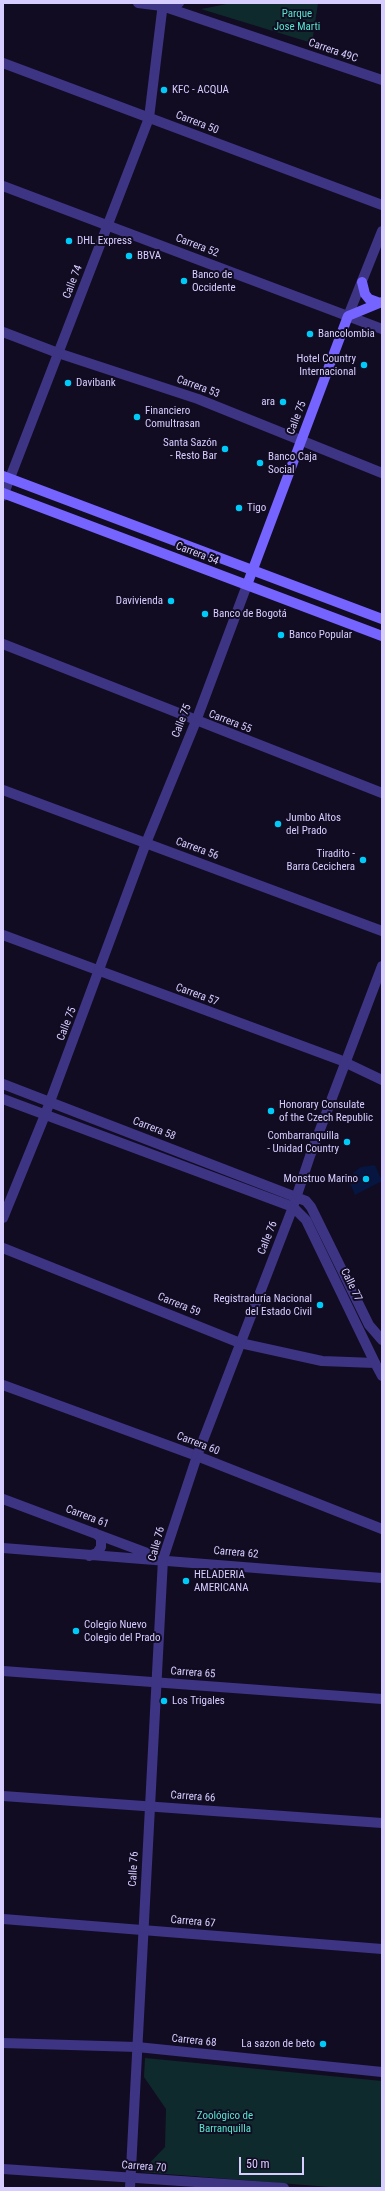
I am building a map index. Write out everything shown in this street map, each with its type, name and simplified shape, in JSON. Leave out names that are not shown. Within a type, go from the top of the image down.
[{"type":"main road","points":[[362,282],[365,294],[369,299],[381,302]]},
{"type":"main road","points":[[348,316],[381,302]]},
{"type":"main road","name":"Calle 75","points":[[247,585],[348,316]]},
{"type":"main road","name":"Carrera 54","points":[[6,477],[122,519],[382,619]]},
{"type":"main road","name":"Carrera 54","points":[[3,494],[382,636]]},
{"type":"main road","points":[[116,536],[122,519]]},
{"type":"main road","points":[[357,627],[362,612]]},
{"type":"street","points":[[138,3],[179,3]]},
{"type":"street","name":"Carrera 49C","points":[[162,4],[382,80]]},
{"type":"street","name":"Calle 74","points":[[3,494],[6,477],[58,353],[149,118],[162,4]]},
{"type":"street","name":"Carrera 50","points":[[3,63],[382,205]]},
{"type":"street","name":"Carrera 52","points":[[3,186],[382,329]]},
{"type":"street","name":"Calle 75","points":[[348,316],[382,231]]},
{"type":"street","name":"Carrera 53","points":[[3,332],[58,353],[198,398],[382,473]]},
{"type":"street","name":"Calle 75","points":[[3,1218],[45,1115],[100,971],[146,843],[196,721],[247,585]]},
{"type":"street","name":"Carrera 55","points":[[3,644],[382,793]]},
{"type":"street","name":"Carrera 56","points":[[3,790],[382,931]]},
{"type":"street","name":"Carrera 57","points":[[3,935],[346,1063],[382,1080]]},
{"type":"street","name":"Calle 76","points":[[130,2183],[155,1682],[163,1559],[197,1456],[293,1208],[310,1156],[382,966]]},
{"type":"street","name":"Carrera 58","points":[[3,1084],[297,1196]]},
{"type":"street","points":[[3,1099],[293,1208]]},
{"type":"street","points":[[178,1164],[182,1152]]},
{"type":"street","points":[[188,1168],[192,1156]]},
{"type":"street","name":"Calle 77","points":[[297,1196],[311,1207],[368,1325],[382,1340]]},
{"type":"street","name":"Calle 77","points":[[293,1208],[306,1220],[380,1362],[382,1376]]},
{"type":"street","name":"Carrera 59","points":[[3,1248],[240,1343],[322,1361],[380,1362]]},
{"type":"street","name":"Carrera 60","points":[[3,1385],[197,1456],[382,1530]]},
{"type":"street","name":"Carrera 61","points":[[3,1499],[95,1532],[163,1559]]},
{"type":"street","points":[[89,1556],[97,1553],[101,1547],[101,1538],[95,1532]]},
{"type":"street","name":"Carrera 62","points":[[3,1548],[89,1556],[163,1559],[382,1578]]},
{"type":"street","name":"Carrera 65","points":[[3,1671],[382,1699]]},
{"type":"street","name":"Carrera 66","points":[[3,1796],[382,1823]]},
{"type":"street","name":"Carrera 67","points":[[3,1919],[382,1949]]},
{"type":"street","name":"Carrera 68","points":[[3,2043],[137,2047],[382,2072]]},
{"type":"street","name":"Carrera 70","points":[[3,2169],[130,2183],[284,2188]]},
{"type":"green space","name":"Parque Jose Marti","points":[[232,3],[318,3],[312,43],[201,9]]},
{"type":"green space","name":"Zoológico de Barranquilla","points":[[145,2058],[382,2081],[382,2188],[342,2188],[141,2172],[165,2147],[166,2109],[144,2077]]},
{"type":"water","name":"Monstruo Marino","points":[[375,1165],[382,1181],[355,1195],[349,1181],[354,1172],[361,1167]]},
{"type":"place","name":"KFC - ACQUA","points":[[164,90]]},
{"type":"place","name":"DHL Express","points":[[69,241]]},
{"type":"place","name":"BBVA","points":[[129,256]]},
{"type":"place","name":"Banco de Occidente","points":[[184,281]]},
{"type":"place","name":"Bancolombia","points":[[310,334]]},
{"type":"place","name":"Hotel Country Internacional","points":[[364,365]]},
{"type":"place","name":"Davibank","points":[[68,383]]},
{"type":"place","name":"ara","points":[[283,402]]},
{"type":"place","name":"Financiero Comultrasan","points":[[137,417]]},
{"type":"place","name":"Santa Sazón - Resto Bar","points":[[225,449]]},
{"type":"place","name":"Banco Caja Social","points":[[260,463]]},
{"type":"place","name":"Tigo","points":[[239,508]]},
{"type":"place","name":"Davivienda","points":[[171,601]]},
{"type":"place","name":"Banco de Bogotá","points":[[205,614]]},
{"type":"place","name":"Banco Popular","points":[[281,635]]},
{"type":"place","name":"Jumbo Altos del Prado","points":[[278,824]]},
{"type":"place","name":"Tiradito - Barra Cecichera","points":[[363,860]]},
{"type":"place","name":"Honorary Consulate of the Czech Republic","points":[[271,1111]]},
{"type":"place","name":"Combarranquilla - Unidad Country","points":[[347,1142]]},
{"type":"place","name":"Monstruo Marino","points":[[366,1179]]},
{"type":"place","name":"Registraduría Nacional del Estado Civil","points":[[320,1305]]},
{"type":"place","name":"HELADERIA AMERICANA","points":[[186,1581]]},
{"type":"place","name":"Colegio Nuevo Colegio del Prado","points":[[76,1631]]},
{"type":"place","name":"Los Trigales","points":[[164,1701]]},
{"type":"place","name":"La sazon de beto","points":[[323,2044]]}]
